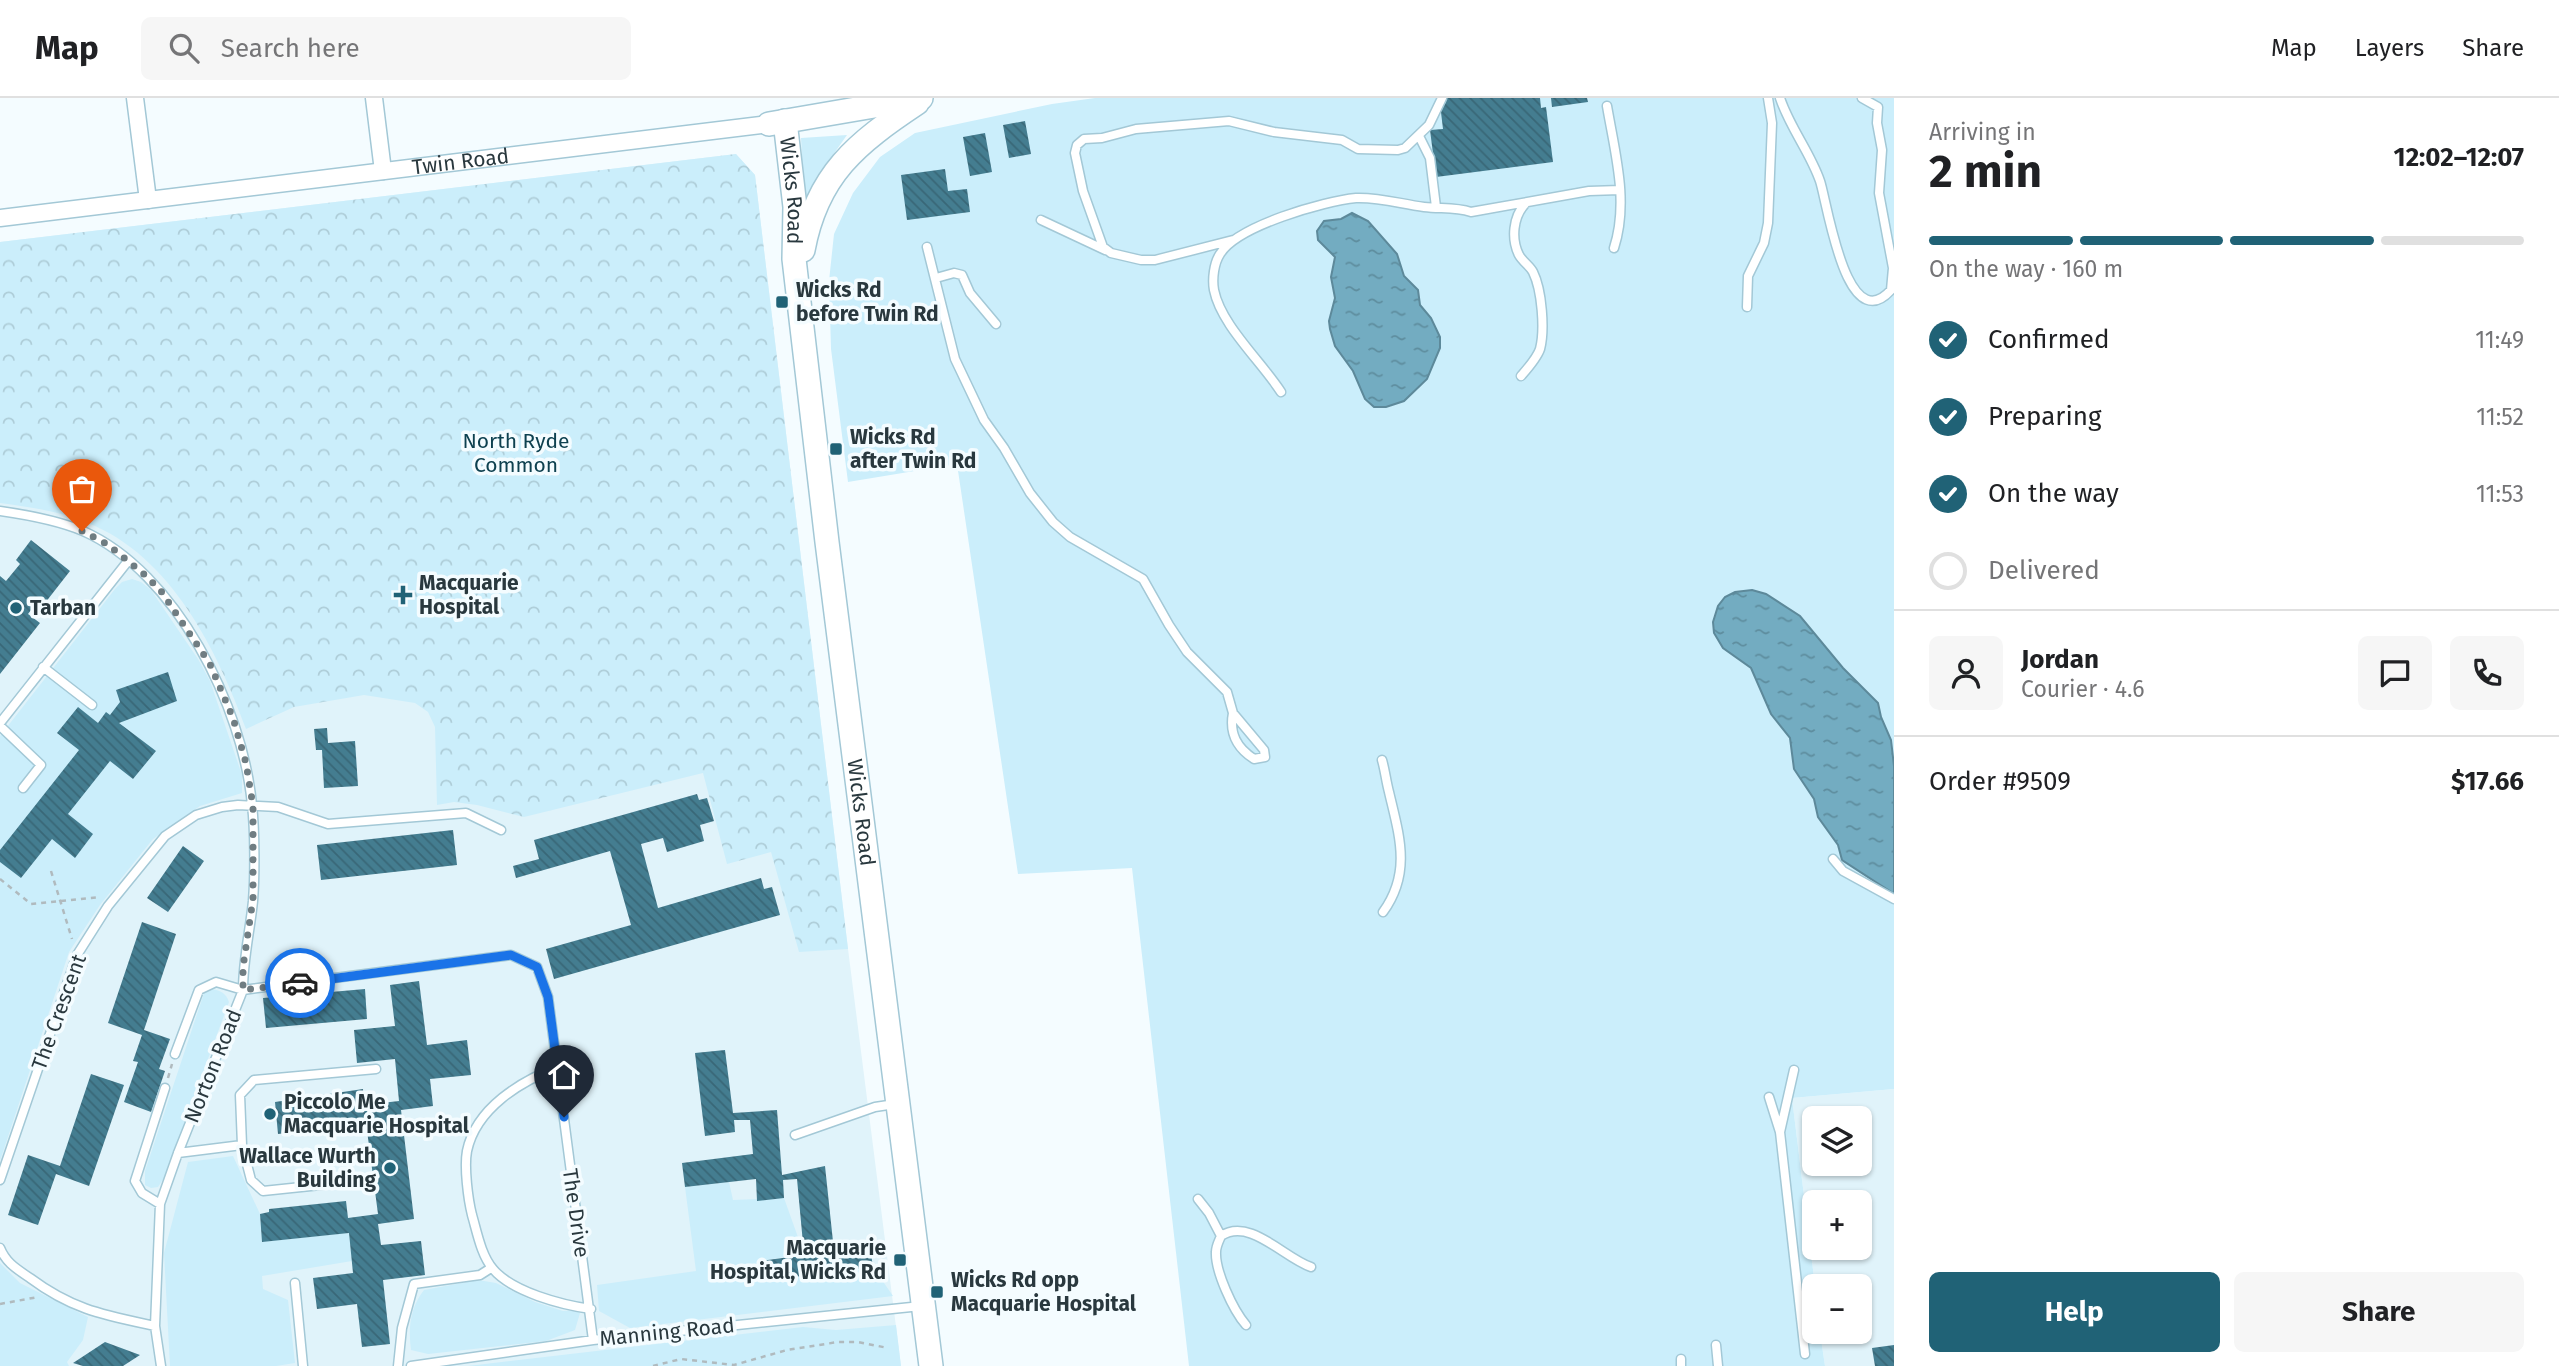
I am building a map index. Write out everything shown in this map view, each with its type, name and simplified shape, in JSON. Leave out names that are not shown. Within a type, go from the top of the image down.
[{"type":"main road","name":"Twin Road","points":[[777,122],[923,98]]},
{"type":"main road","points":[[797,284],[808,227],[831,178],[842,162],[867,138],[923,98]]},
{"type":"main road","name":"Wicks Road","points":[[777,122],[795,207],[794,259],[827,542],[931,1366]]},
{"type":"street","points":[[135,98],[148,200]]},
{"type":"street","points":[[374,98],[383,171]]},
{"type":"street","name":"Twin Road","points":[[0,218],[777,122]]},
{"type":"lane","points":[[1111,253],[1103,247],[1079,177],[1075,153],[1077,145],[1084,139],[1102,138],[1136,129],[1229,121],[1274,132],[1342,140],[1358,149],[1398,150],[1405,148],[1429,125],[1442,98]]},
{"type":"lane","points":[[1747,307],[1748,276],[1764,243],[1768,223],[1772,123],[1768,98]]},
{"type":"lane","points":[[1780,98],[1821,183],[1840,262],[1857,292],[1862,297],[1874,300],[1881,299],[1891,290],[1893,268],[1879,193],[1882,150],[1877,123],[1878,107],[1862,98]]},
{"type":"lane","points":[[1607,106],[1620,190],[1620,222],[1614,248]]},
{"type":"lane","points":[[1419,136],[1430,158],[1436,207]]},
{"type":"lane","points":[[1280,392],[1220,307],[1214,290],[1213,276],[1219,255],[1233,240],[1246,232],[1279,218],[1355,198],[1394,201],[1423,207],[1455,207],[1471,212],[1589,191],[1620,190]]},
{"type":"lane","points":[[1521,376],[1540,349],[1542,323],[1533,273],[1519,255],[1514,231],[1517,216],[1525,204]]},
{"type":"lane","points":[[1041,220],[1111,253],[1141,260],[1155,260],[1233,240]]},
{"type":"lane","points":[[927,247],[955,359],[984,420],[1030,493],[1053,522],[1070,537],[1143,579],[1187,652],[1227,692],[1233,713],[1234,737],[1238,746],[1254,759],[1265,757],[1264,750],[1233,713]]},
{"type":"lane","points":[[936,278],[954,273],[962,275],[970,293],[996,324]]},
{"type":"lane","name":"Norton Road","points":[[0,511],[51,520],[82,531],[107,544],[161,591],[210,664],[233,718],[246,763],[253,806],[253,899],[243,967],[243,990],[160,1204],[155,1326],[161,1366]]},
{"type":"lane","points":[[23,788],[40,765],[1,721],[128,561]]},
{"type":"lane","points":[[43,667],[92,705]]},
{"type":"lane","points":[[1382,760],[1401,841],[1400,876],[1396,892],[1383,912]]},
{"type":"lane","name":"The Crescent","points":[[0,1180],[77,955],[118,895],[164,836],[184,821],[208,810],[253,806],[278,807],[328,824],[466,813],[501,830]]},
{"type":"lane","points":[[1833,859],[1843,871],[1894,899]]},
{"type":"lane","name":"The Drive","points":[[243,990],[511,955],[537,967],[548,997],[593,1340]]},
{"type":"lane","points":[[175,1054],[199,990],[216,982],[243,990]]},
{"type":"lane","points":[[558,1067],[517,1085],[501,1098],[478,1125],[467,1151],[469,1200],[478,1238],[491,1268],[507,1282],[566,1306],[590,1309]]},
{"type":"lane","points":[[330,1184],[263,1191],[251,1180],[242,1145],[240,1095],[254,1080],[376,1069]]},
{"type":"lane","points":[[1780,1132],[1794,1070]]},
{"type":"lane","points":[[160,1204],[142,1193],[135,1181],[165,1088]]},
{"type":"lane","points":[[1769,1097],[1780,1132],[1805,1354]]},
{"type":"lane","points":[[795,1135],[875,1107],[898,1104]]},
{"type":"lane","points":[[178,1153],[242,1145]]},
{"type":"lane","points":[[1198,1199],[1221,1236]]},
{"type":"lane","points":[[1246,1325],[1224,1284],[1216,1258],[1221,1236],[1235,1230],[1243,1231],[1311,1267]]},
{"type":"lane","points":[[0,1248],[5,1260],[51,1294],[92,1313],[155,1326]]},
{"type":"lane","points":[[398,1366],[402,1328],[414,1284],[480,1275],[491,1268]]},
{"type":"lane","points":[[295,1283],[303,1366]]},
{"type":"lane","name":"Manning Road","points":[[411,1366],[593,1340],[924,1305]]},
{"type":"lane","points":[[1716,1345],[1718,1366]]},
{"type":"path","points":[[51,871],[77,955]]},
{"type":"path","points":[[0,879],[32,904],[118,895]]},
{"type":"path","points":[[165,1088],[175,1054]]},
{"type":"path","points":[[0,1304],[51,1294]]},
{"type":"path","points":[[653,1366],[681,1359],[734,1365],[786,1350],[838,1342],[859,1342],[888,1348]]},
{"type":"shaded area","name":"Macquarie Hospital","points":[[736,154],[755,175],[901,1366],[0,1366],[0,242]]},
{"type":"shaded area","points":[[1894,1089],[1894,1366],[1825,1366],[1822,1344],[1872,1344],[1872,1274],[1814,1274],[1812,1260],[1872,1260],[1872,1190],[1803,1190],[1792,1098]]},
{"type":"green space","points":[[1095,98],[1894,98],[1894,1089],[1792,1098],[1803,1190],[1802,1260],[1812,1260],[1814,1274],[1802,1274],[1802,1344],[1822,1344],[1825,1366],[1189,1366],[1132,868],[1018,874],[957,464],[848,482],[831,349],[829,281],[834,234],[853,193],[880,157],[915,133],[1052,104]]},
{"type":"green space","points":[[847,135],[816,179],[804,201],[801,138]]},
{"type":"green space","name":"North Ryde Common","points":[[736,154],[755,175],[848,949],[799,952],[771,852],[727,864],[703,773],[524,817],[477,805],[454,802],[437,805],[435,727],[428,712],[415,703],[364,695],[294,707],[246,729],[221,668],[205,638],[167,582],[144,558],[117,538],[88,523],[55,512],[0,503],[0,242]]},
{"type":"green space","points":[[132,579],[151,590],[210,681],[242,775],[242,793],[200,806],[153,839],[100,905],[69,952],[0,1161],[0,736],[115,589],[122,582]]},
{"type":"green space","points":[[211,989],[222,992],[229,1002],[164,1178],[158,1187],[151,1188],[145,1185],[145,1171],[204,993]]},
{"type":"green space","points":[[233,1156],[260,1214],[262,1241],[349,1233],[352,1261],[262,1276],[263,1289],[288,1300],[295,1363],[276,1366],[170,1366],[164,1253],[188,1162]]},
{"type":"green space","points":[[729,1182],[733,1200],[784,1198],[804,1254],[760,1261],[763,1281],[873,1267],[893,1296],[630,1328],[599,1311],[597,1285],[696,1271],[685,1187]]},
{"type":"green space","points":[[0,1263],[20,1283],[88,1317],[83,1340],[67,1362],[69,1366],[0,1366]]},
{"type":"green space","points":[[478,1280],[496,1283],[535,1302],[563,1311],[577,1310],[580,1313],[575,1330],[546,1341],[428,1354],[411,1350],[411,1318],[424,1290]]},
{"type":"green space","points":[[896,1325],[901,1366],[468,1366],[803,1327],[836,1330]]},
{"type":"water","points":[[1352,213],[1368,221],[1397,254],[1404,276],[1418,290],[1420,305],[1431,318],[1440,337],[1440,348],[1427,379],[1404,401],[1386,407],[1374,407],[1365,399],[1353,371],[1335,346],[1330,329],[1329,321],[1335,298],[1331,277],[1335,257],[1318,240],[1317,231],[1324,221],[1341,219]]},
{"type":"water","points":[[1752,590],[1766,594],[1800,616],[1843,668],[1878,703],[1891,740],[1894,766],[1894,894],[1842,860],[1838,845],[1818,817],[1814,799],[1794,769],[1790,738],[1771,714],[1751,668],[1723,648],[1714,633],[1713,622],[1718,606],[1725,597],[1735,592]]},
{"type":"building","points":[[1445,98],[1540,98],[1541,108],[1546,107],[1553,162],[1436,177],[1430,130],[1443,129],[1440,104],[1446,103]]},
{"type":"building","points":[[1551,98],[1587,98],[1588,102],[1552,107]]},
{"type":"building","points":[[1025,121],[1031,154],[1009,158],[1003,125]]},
{"type":"building","points":[[985,133],[992,172],[970,176],[963,137]]},
{"type":"building","points":[[945,169],[948,191],[967,189],[970,212],[907,220],[901,175]]},
{"type":"building","name":"Tarban","points":[[31,540],[70,571],[45,603],[40,598],[28,614],[40,623],[0,674],[0,576],[6,581],[20,564],[16,560]]},
{"type":"building","points":[[168,672],[177,701],[119,723],[156,751],[133,779],[110,761],[68,814],[93,834],[75,858],[52,839],[21,878],[0,862],[0,850],[79,750],[57,733],[78,707],[98,723],[106,712],[110,715],[120,702],[116,690]]},
{"type":"building","points":[[327,728],[328,743],[355,741],[358,786],[324,788],[322,750],[316,750],[314,729]]},
{"type":"building","points":[[697,794],[699,800],[707,798],[714,821],[700,825],[704,841],[667,852],[663,838],[641,844],[658,908],[761,878],[764,889],[772,887],[780,915],[554,979],[546,949],[631,925],[610,851],[516,878],[513,866],[539,859],[534,840]]},
{"type":"building","points":[[453,830],[457,865],[321,880],[317,845]]},
{"type":"building","points":[[183,846],[204,861],[168,912],[147,898]]},
{"type":"building","points":[[142,922],[176,934],[144,1030],[170,1039],[159,1069],[165,1071],[151,1112],[124,1102],[138,1062],[133,1061],[142,1035],[108,1023]]},
{"type":"building","name":"Wallace Wurth Building","points":[[419,981],[427,1045],[467,1040],[471,1075],[430,1079],[433,1106],[401,1110],[414,1219],[378,1224],[381,1245],[421,1241],[425,1275],[383,1280],[390,1344],[362,1347],[357,1304],[317,1309],[313,1278],[353,1273],[349,1233],[262,1242],[260,1214],[269,1212],[269,1209],[346,1201],[348,1218],[378,1214],[366,1123],[278,1134],[275,1102],[363,1089],[364,1105],[399,1101],[395,1059],[357,1063],[354,1030],[395,1026],[390,985]]},
{"type":"building","points":[[365,989],[367,1019],[266,1028],[263,998]]},
{"type":"building","points":[[725,1050],[733,1113],[777,1110],[782,1175],[825,1166],[834,1251],[870,1247],[873,1267],[762,1281],[760,1261],[827,1252],[804,1254],[797,1179],[783,1180],[784,1198],[757,1201],[756,1179],[685,1187],[682,1163],[753,1154],[750,1120],[734,1120],[735,1132],[705,1136],[695,1053]]},
{"type":"building","points":[[91,1074],[124,1085],[89,1186],[56,1174],[38,1225],[8,1215],[28,1155],[60,1166]]},
{"type":"building","points":[[105,1342],[140,1355],[123,1366],[83,1366],[73,1363]]},
{"type":"building","points":[[1894,1345],[1894,1366],[1875,1366],[1872,1348]]},
{"type":"way so far","points":[[82,531],[107,544],[161,591],[210,664],[233,718],[246,763],[253,806],[253,899],[243,967],[243,990],[300,983]]},
{"type":"place","name":"Wicks Rd before Twin Rd","points":[[782,302]]},
{"type":"place","name":"Wicks Rd after Twin Rd","points":[[836,449]]},
{"type":"place","name":"Macquarie Hospital","points":[[403,595]]},
{"type":"place","name":"Tarban","points":[[16,608]]},
{"type":"place","name":"Piccolo Me Macquarie Hospital","points":[[270,1114]]},
{"type":"place","name":"Wallace Wurth Building","points":[[390,1168]]},
{"type":"place","name":"Macquarie Hospital, Wicks Rd","points":[[900,1260]]},
{"type":"place","name":"Wicks Rd opp Macquarie Hospital","points":[[937,1292]]},
{"type":"route","points":[[300,983],[511,955],[537,967],[548,997],[564,1117]]}]
